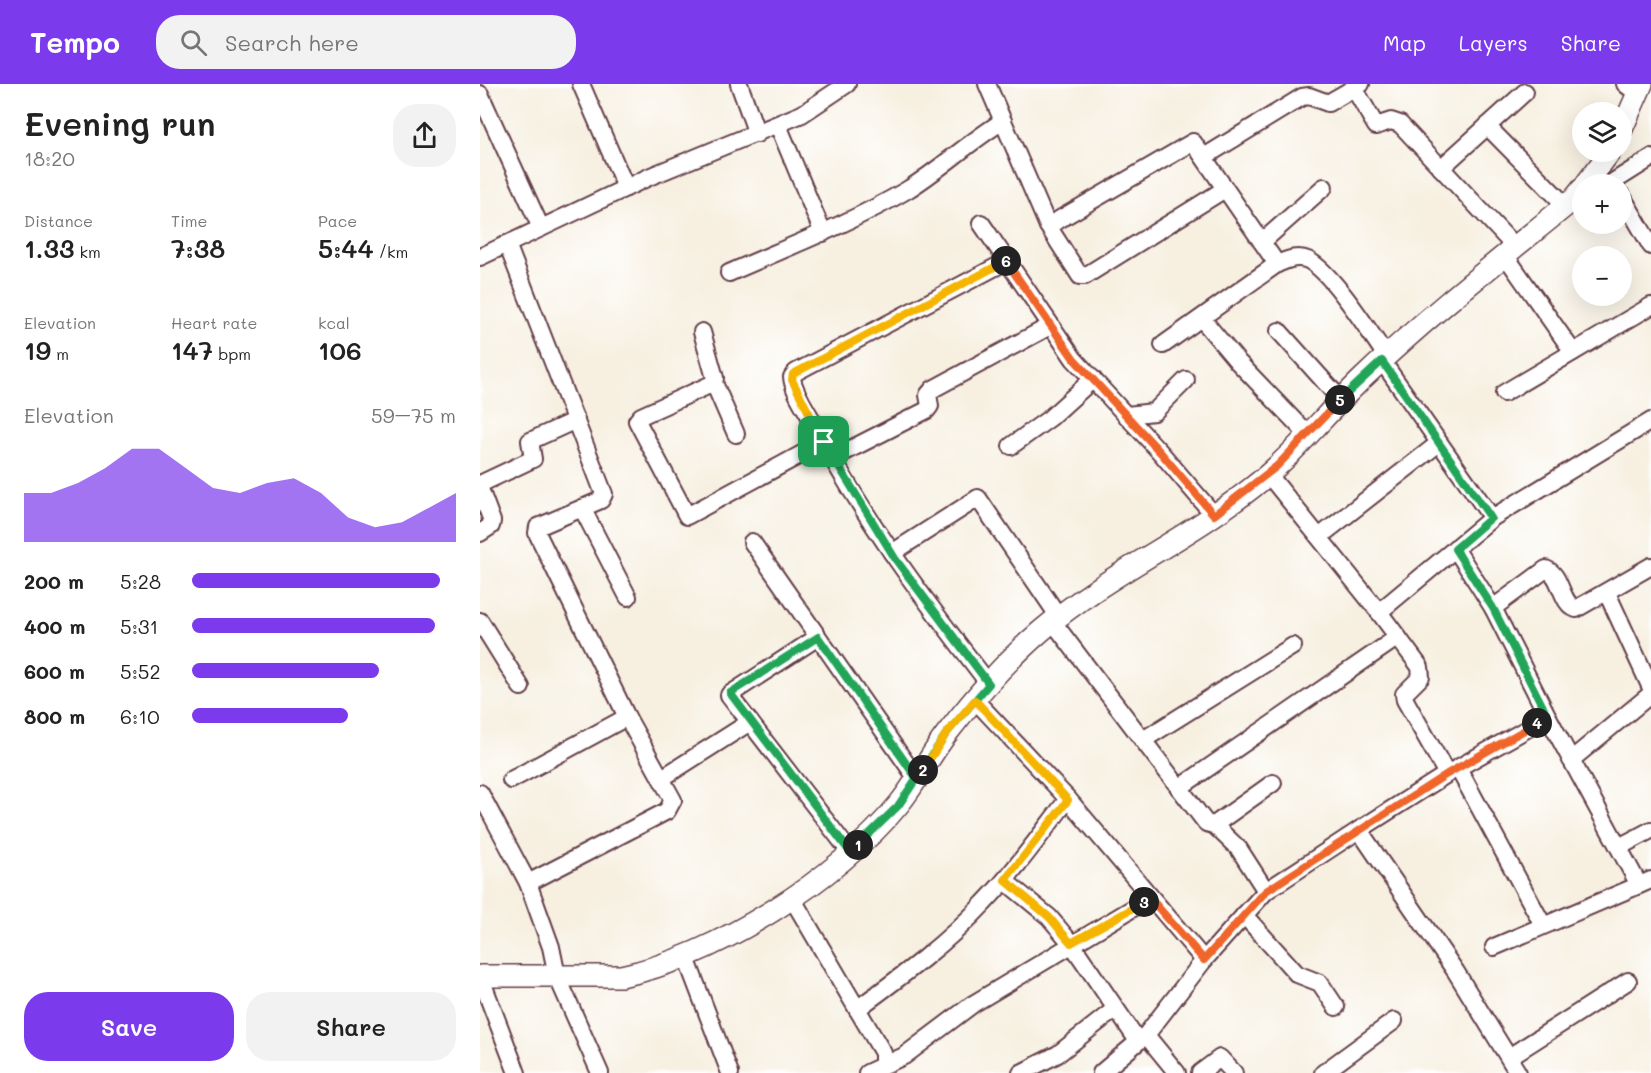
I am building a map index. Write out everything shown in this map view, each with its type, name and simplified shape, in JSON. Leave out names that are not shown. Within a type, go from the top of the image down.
[{"type":"street","points":[[581,84],[626,188]]},
{"type":"street","points":[[739,84],[757,134]]},
{"type":"street","points":[[480,257],[626,188],[802,114],[847,84]]},
{"type":"street","points":[[987,84],[1048,226],[1077,274],[1085,276],[1225,189]]},
{"type":"street","points":[[1204,157],[1302,97],[1309,96],[1328,103],[1358,86],[1376,126],[1391,121],[1400,124],[1441,168],[1510,251],[1573,352]]},
{"type":"street","points":[[1630,102],[1635,87]]},
{"type":"street","points":[[1441,168],[1525,92]]},
{"type":"street","points":[[480,94],[542,228]]},
{"type":"street","points":[[729,273],[823,232],[905,191],[941,168],[1004,121]]},
{"type":"street","points":[[778,125],[823,232]]},
{"type":"street","points":[[1487,126],[1566,206]]},
{"type":"street","points":[[1048,226],[1190,142],[1195,144],[1277,264]]},
{"type":"street","points":[[1616,174],[1651,158]]},
{"type":"street","points":[[1262,242],[1324,187]]},
{"type":"street","points":[[517,1073],[480,976],[621,976],[643,971],[715,942],[792,898],[850,852],[898,806],[946,734],[982,692],[1056,620],[1214,515],[1268,474],[1385,359],[1572,200]]},
{"type":"street","points":[[1632,212],[1651,246]]},
{"type":"street","points":[[981,223],[1050,326],[1093,379],[1214,515]]},
{"type":"street","points":[[507,244],[604,494],[601,500],[538,527],[537,533],[627,717],[672,800],[666,811],[528,883]]},
{"type":"street","points":[[1163,345],[1277,264],[1298,258],[1307,260],[1316,266],[1340,293],[1491,518]]},
{"type":"street","points":[[1007,261],[793,374],[792,380],[833,458],[982,692],[1068,800],[1204,960]]},
{"type":"street","points":[[1504,393],[1651,306]]},
{"type":"street","points":[[1202,319],[1238,362],[1307,434]]},
{"type":"street","points":[[833,458],[927,410],[930,406],[928,395],[933,389],[1050,326]]},
{"type":"street","points":[[1279,331],[1341,400]]},
{"type":"street","points":[[702,332],[715,378],[714,383],[736,435]]},
{"type":"street","points":[[1011,446],[1050,418],[1093,379]]},
{"type":"street","points":[[1127,415],[1154,412],[1186,380]]},
{"type":"street","points":[[714,383],[640,416],[637,421],[687,516],[824,442]]},
{"type":"street","points":[[480,484],[533,459],[530,441],[576,420]]},
{"type":"street","points":[[1379,612],[1491,518],[1651,421]]},
{"type":"street","points":[[1319,537],[1439,443]]},
{"type":"street","points":[[1268,474],[1379,612],[1422,672],[1421,677],[1404,694],[1405,700],[1453,771],[1543,926]]},
{"type":"street","points":[[480,489],[492,521],[488,528],[480,533]]},
{"type":"street","points":[[892,553],[978,498],[1056,620],[1143,740],[1206,823],[1214,825],[1239,849],[1266,891]]},
{"type":"street","points":[[582,508],[628,597]]},
{"type":"street","points":[[752,542],[917,779]]},
{"type":"street","points":[[1455,549],[1493,608],[1618,847],[1645,882],[1494,947]]},
{"type":"street","points":[[1493,608],[1546,569],[1552,572],[1572,608],[1580,608],[1651,566]]},
{"type":"street","points":[[1607,593],[1651,688]]},
{"type":"street","points":[[480,621],[521,687]]},
{"type":"street","points":[[818,637],[730,693],[850,852]]},
{"type":"street","points":[[1179,788],[1398,637]]},
{"type":"street","points":[[1143,740],[1293,646]]},
{"type":"street","points":[[1571,760],[1651,694]]},
{"type":"street","points":[[511,780],[627,717]]},
{"type":"street","points":[[1101,1073],[1142,1038],[1204,960],[1266,891],[1453,771],[1548,717]]},
{"type":"street","points":[[662,778],[750,722]]},
{"type":"street","points":[[1214,825],[1273,783]]},
{"type":"street","points":[[480,794],[528,883],[551,947],[557,976],[600,1073]]},
{"type":"street","points":[[857,1009],[905,974],[957,929],[1005,880],[1068,800]]},
{"type":"street","points":[[1359,830],[1456,972],[1518,1073]]},
{"type":"street","points":[[1618,847],[1651,830]]},
{"type":"street","points":[[1005,880],[1049,917],[1071,943],[1115,1009],[1177,1073]]},
{"type":"street","points":[[792,898],[883,1053],[880,1069]]},
{"type":"street","points":[[867,1073],[904,1056],[973,1004],[1071,943],[1150,898]]},
{"type":"street","points":[[1244,915],[1297,974],[1320,983],[1336,1007]]},
{"type":"street","points":[[685,955],[730,1073]]},
{"type":"street","points":[[1509,1057],[1628,981]]},
{"type":"street","points":[[1021,1073],[1058,1054],[1115,1009]]},
{"type":"street","points":[[1323,1073],[1394,1021]]},
{"type":"street","points":[[1200,1073],[1220,1058],[1234,1073]]},
{"type":"route","points":[[824,442],[792,380],[793,374],[1007,261],[1074,359],[1127,415],[1214,515],[1256,485],[1277,466],[1382,361],[1491,518],[1455,549],[1493,608],[1548,717],[1447,774],[1266,891],[1204,960],[1150,898],[1071,943],[1049,917],[1005,880],[1068,800],[998,721],[975,700],[946,734],[917,779],[818,637],[729,695],[850,852],[898,806],[920,774],[946,734],[975,700],[989,684],[896,560],[824,442]]}]
